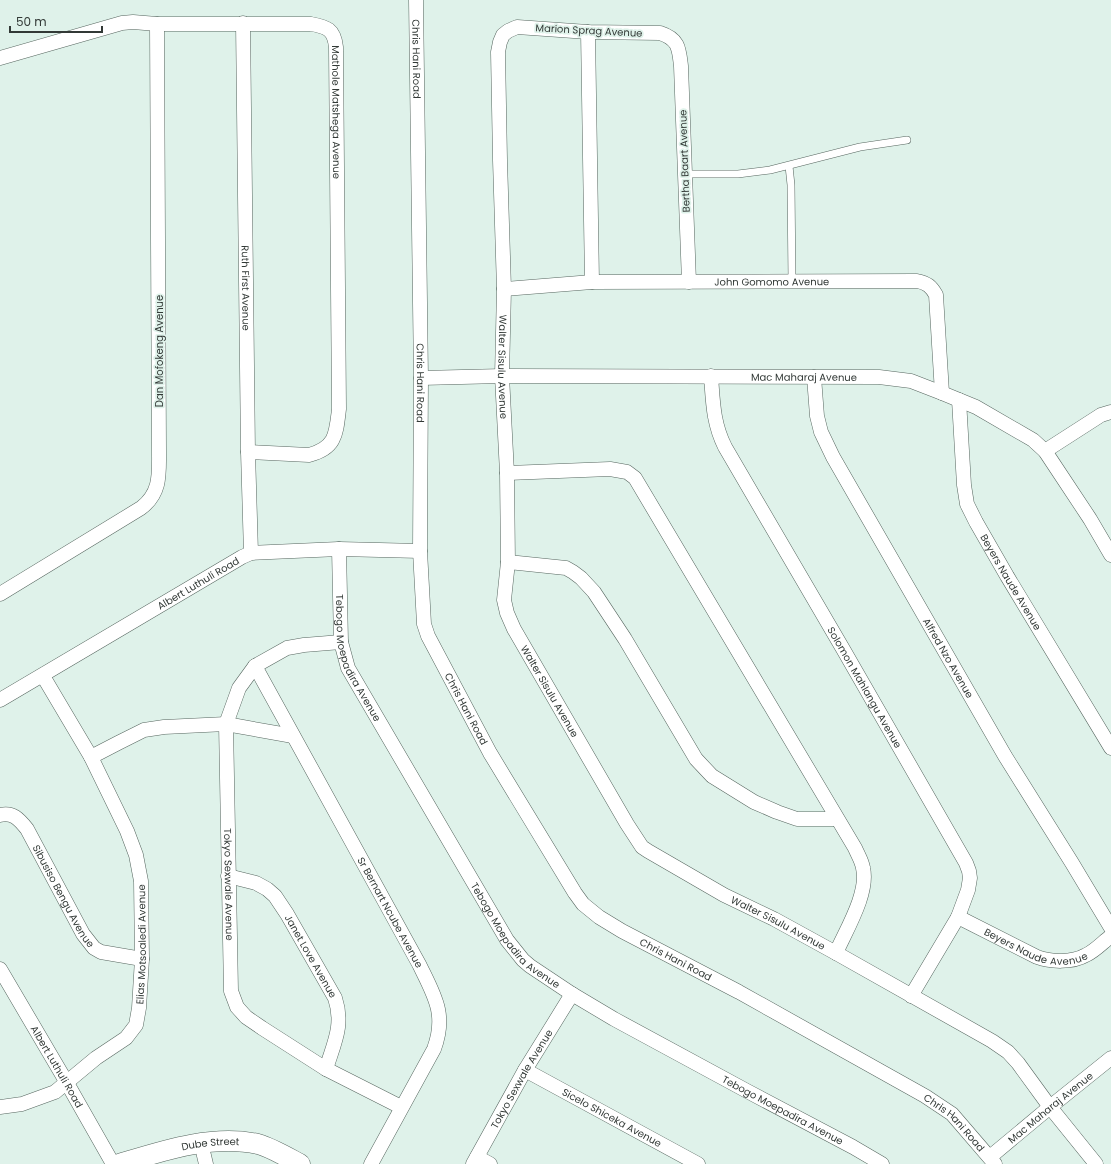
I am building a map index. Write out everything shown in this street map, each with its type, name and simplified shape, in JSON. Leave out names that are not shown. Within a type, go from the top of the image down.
[{"type":"street","name":"Chris Hani Road","points":[[416,0],[421,378],[420,551],[424,624],[428,636],[490,753],[574,893],[583,904],[599,917],[622,931],[739,992],[925,1096],[952,1114],[992,1161]]},
{"type":"street","name":"Mathole Matshega Avenue","points":[[0,58],[122,23],[132,22],[158,24],[311,24],[325,27],[332,33],[335,39],[336,55],[339,409],[337,425],[333,439],[327,448],[318,453],[310,455],[248,452]]},
{"type":"street","name":"Ruth First Avenue","points":[[243,23],[248,452],[251,553]]},
{"type":"street","name":"Dan Mofokeng Avenue","points":[[0,594],[141,508],[148,502],[155,492],[158,481],[159,451],[158,24]]},
{"type":"street","name":"Marion Sprag Avenue","points":[[503,35],[517,27],[588,32],[660,33],[670,36],[674,40]]},
{"type":"street","points":[[588,32],[592,282]]},
{"type":"street","name":"Walter Sisulu Avenue","points":[[503,35],[498,52],[504,289],[502,376],[507,473],[508,562],[504,600],[507,613],[514,629],[627,824],[642,847],[724,895],[774,919],[836,953],[992,1041],[1008,1052],[1096,1164]]},
{"type":"street","name":"Bertha Baart Avenue","points":[[674,40],[677,46],[681,66],[689,282]]},
{"type":"street","name":"John Gomomo Avenue","points":[[504,289],[592,282],[917,281],[932,286],[936,295],[942,393]]},
{"type":"street","name":"Mac Maharaj Avenue","points":[[421,378],[502,376],[879,377],[911,381],[976,407],[1033,440],[1045,451],[1090,519],[1111,555]]},
{"type":"street","name":"Solomon Mahlangu Avenue","points":[[711,376],[713,410],[716,426],[722,442],[966,863],[969,871],[970,878],[968,890],[958,917],[911,996]]},
{"type":"street","name":"Alfred Nzo Avenue","points":[[814,377],[817,416],[821,432],[833,457],[1005,756],[1111,928]]},
{"type":"street","name":"Beyers Naude Avenue","points":[[959,400],[964,485],[968,504],[976,522],[1007,576],[1111,748]]},
{"type":"street","points":[[1045,451],[1101,415],[1111,412]]},
{"type":"street","points":[[507,473],[610,469],[627,472],[635,478],[861,859],[864,869],[862,894],[836,953]]},
{"type":"street","name":"Albert Luthuli Road","points":[[0,700],[251,553],[339,549],[420,551]]},
{"type":"street","name":"Tebogo Moepadira Avenue","points":[[339,549],[341,642],[348,668],[507,940],[523,960],[572,994],[642,1034],[882,1164]]},
{"type":"street","points":[[508,562],[566,568],[581,578],[594,592],[625,639],[696,760],[712,776],[754,802],[797,819],[838,819]]},
{"type":"street","name":"Tokyo Sexwale Avenue","points":[[341,642],[304,644],[287,648],[255,666],[239,688],[226,724],[231,991],[236,1007],[246,1017],[262,1028],[326,1069],[401,1107]]},
{"type":"street","name":"Sr Bernart Ncube Avenue","points":[[255,666],[419,964],[438,1006],[440,1018],[439,1035],[434,1048],[371,1164]]},
{"type":"street","name":"Elias Motsoaledi Avenue","points":[[0,1107],[22,1104],[55,1092],[96,1058],[126,1038],[136,1025],[139,1008],[142,959],[141,881],[136,854],[128,832],[91,757],[43,676]]},
{"type":"street","points":[[91,757],[144,730],[164,727],[226,724],[293,736]]},
{"type":"street","name":"Sibusiso Bengu Avenue","points":[[0,815],[8,813],[14,815],[27,829],[83,934],[94,948],[101,952],[142,959]]},
{"type":"street","name":"Janet Love Avenue","points":[[228,876],[256,883],[267,889],[275,896],[335,998],[339,1009],[339,1028],[326,1069]]},
{"type":"street","name":"Beyers Naude Avenue","points":[[958,917],[1036,957],[1048,960],[1062,960],[1086,956],[1111,936]]},
{"type":"street","name":"Albert Luthuli Road","points":[[0,969],[113,1164]]},
{"type":"street","name":"Tokyo Sexwale Avenue","points":[[475,1161],[525,1070],[572,994]]},
{"type":"street","name":"Mac Maharaj Avenue","points":[[992,1161],[1050,1107],[1111,1058]]},
{"type":"street","name":"Sicelo Shiceka Avenue","points":[[525,1070],[698,1164]]},
{"type":"street","name":"Dube Street","points":[[119,1164],[149,1155],[201,1143],[222,1142],[258,1144],[300,1164]]},
{"type":"street","points":[[201,1143],[206,1164]]},
{"type":"street","points":[[475,1161],[490,1164]]},
{"type":"lane","points":[[685,174],[752,173],[789,166],[860,147],[907,140]]},
{"type":"lane","points":[[789,166],[791,185],[792,281]]}]
